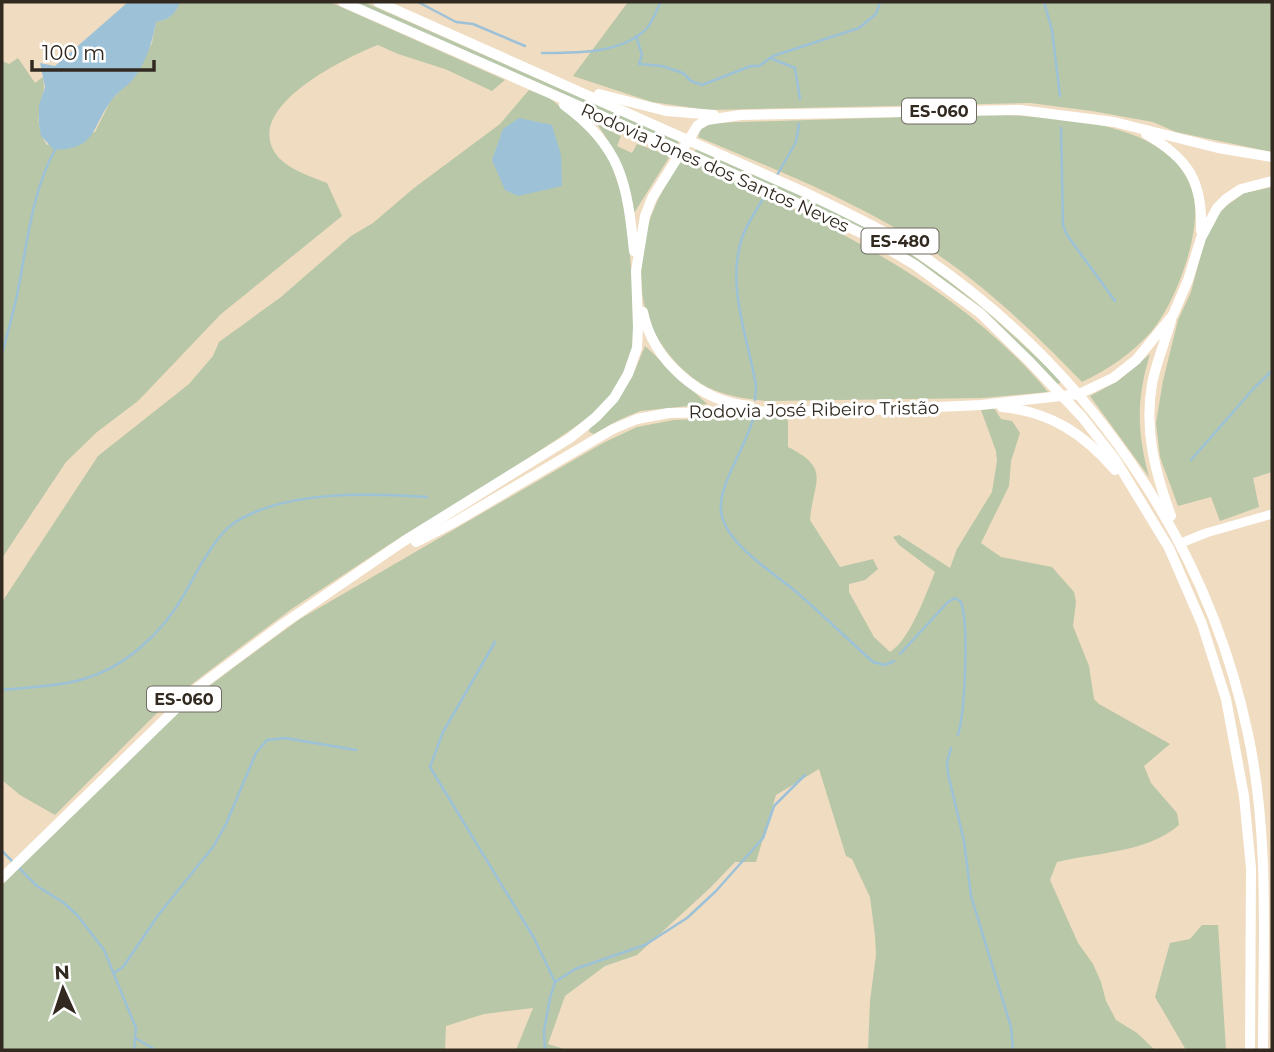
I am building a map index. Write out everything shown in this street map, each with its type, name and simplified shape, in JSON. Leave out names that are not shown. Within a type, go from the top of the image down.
[{"type":"main road","name":"Rodovia Jones dos Santos Neves","points":[[343,2],[827,216],[915,265],[980,313],[1028,359],[1109,450],[1154,520],[1196,606],[1224,690],[1244,796],[1251,867],[1250,1050]]},
{"type":"main road","name":"Rodovia Jones dos Santos Neves","points":[[378,2],[564,83],[858,218],[923,256],[1006,320],[1079,394],[1141,476],[1180,541],[1213,619],[1235,682],[1248,735],[1258,806],[1262,878],[1262,1050]]},
{"type":"main road","points":[[564,83],[666,111],[741,115]]},
{"type":"main road","points":[[552,94],[594,129],[622,177],[626,188],[645,322],[668,362],[683,377],[710,396],[733,404],[795,410]]},
{"type":"main road","name":"Rodovia José Ribeiro Tristão","points":[[2,878],[197,688],[378,559],[570,438],[614,398],[628,374],[637,348],[637,276],[645,216],[652,198],[698,125],[707,120],[741,115],[1020,110],[1136,127]]},
{"type":"main road","points":[[1136,127],[1188,168],[1195,180],[1199,198],[1201,238]]},
{"type":"main road","name":"ES-060","points":[[1136,127],[1218,148],[1272,157]]},
{"type":"main road","name":"ES-060","points":[[1201,238],[1213,214],[1226,199],[1241,189],[1272,181]]},
{"type":"main road","name":"Rodovia José Ribeiro Tristão","points":[[378,559],[455,522],[585,444],[637,419],[669,413],[873,410],[981,405],[1079,394],[1113,378],[1136,360],[1173,314],[1188,280],[1201,238]]},
{"type":"main road","points":[[1173,314],[1153,381],[1149,407],[1149,438],[1156,473],[1180,541]]},
{"type":"main road","points":[[981,405],[1013,408],[1064,426],[1088,441],[1128,483]]},
{"type":"main road","points":[[1262,1050],[1272,1048]]},
{"type":"street","points":[[1180,541],[1272,514]]},
{"type":"green space","points":[[180,2],[330,2],[505,80],[492,91],[445,69],[378,45],[342,61],[300,88],[283,105],[272,122],[270,140],[284,163],[327,183],[342,216],[221,314],[138,401],[97,432],[66,462],[2,558],[2,61],[9,64],[18,58],[35,83],[43,77],[39,126],[47,145],[95,132],[111,100],[134,78],[152,43],[156,22],[171,15]]},
{"type":"green space","points":[[352,2],[364,2],[679,141],[677,145]]},
{"type":"green space","points":[[628,2],[1272,2],[1272,152],[1176,132],[1153,122],[1030,103],[708,110],[652,102],[573,76]]},
{"type":"green space","points":[[529,90],[548,97],[587,128],[610,161],[625,203],[634,300],[633,348],[618,387],[587,419],[493,482],[390,544],[293,608],[230,655],[167,703],[55,815],[20,795],[2,780],[2,602],[98,456],[189,384],[213,356],[219,342],[281,297],[351,236],[373,223],[414,188],[500,124]]},
{"type":"green space","points":[[997,114],[1082,122],[1144,139],[1168,154],[1190,184],[1194,198],[1194,231],[1184,268],[1169,304],[1151,332],[1136,347],[1082,382],[1041,340],[997,301],[927,247],[828,193],[698,137],[700,130],[712,123]]},
{"type":"green space","points":[[597,124],[621,136],[617,146],[632,153],[637,144],[670,156],[634,213],[621,167]]},
{"type":"green space","points":[[696,149],[825,207],[894,243],[969,297],[1038,358],[1060,383],[1057,384],[917,263],[694,153]]},
{"type":"green space","points":[[689,158],[835,230],[927,285],[970,316],[1011,352],[1048,392],[982,398],[766,401],[727,394],[703,385],[682,368],[663,347],[650,324],[641,283],[644,242],[652,213],[679,160]]},
{"type":"green space","points":[[1272,187],[1272,472],[1253,478],[1259,507],[1220,521],[1211,497],[1178,506],[1160,457],[1156,423],[1178,320],[1191,292],[1208,227],[1225,207],[1244,193]]},
{"type":"green space","points":[[645,346],[707,404],[640,411],[594,434],[589,432],[590,427],[635,370]]},
{"type":"green space","points":[[1150,354],[1140,401],[1140,430],[1149,477],[1090,396],[1118,381]]},
{"type":"green space","points":[[994,408],[1001,419],[1012,421],[1020,433],[1011,461],[1009,486],[981,543],[1001,557],[1052,567],[1074,592],[1076,602],[1073,626],[1089,666],[1094,699],[1170,744],[1144,766],[1151,783],[1177,813],[1179,825],[1152,841],[1137,846],[1057,862],[1050,880],[1078,943],[1093,964],[1116,1020],[1137,1033],[1155,1050],[868,1050],[870,1001],[876,955],[870,897],[852,859],[846,856],[819,769],[776,795],[756,862],[735,862],[637,955],[605,966],[565,996],[548,1044],[567,1050],[516,1050],[533,1008],[484,1014],[446,1026],[445,1050],[2,1050],[2,885],[175,712],[300,619],[603,443],[637,427],[674,420],[777,416],[788,420],[788,447],[802,455],[815,469],[817,477],[810,520],[840,567],[873,559],[878,569],[865,580],[849,584],[849,592],[874,637],[890,652],[911,627],[935,572],[899,545],[893,537],[899,535],[950,568],[957,549],[992,492],[996,451],[981,410]]},
{"type":"green space","points":[[1202,925],[1218,925],[1226,1050],[1186,1050],[1155,997],[1170,943],[1190,939]]},
{"type":"water","points":[[128,2],[180,2],[171,16],[156,22],[142,65],[132,81],[111,101],[86,141],[68,149],[54,150],[41,136],[39,125],[39,105],[45,87],[40,63],[55,66]]},
{"type":"water","points":[[519,118],[552,125],[561,155],[562,186],[518,196],[505,190],[492,160],[503,129]]},
{"type":"waterway","points":[[418,2],[456,22],[473,24],[525,46]]},
{"type":"waterway","points":[[542,53],[599,50],[626,42],[648,27],[661,2]]},
{"type":"waterway","points":[[636,36],[642,55],[639,64],[662,66],[683,73],[691,81],[702,85],[751,66],[759,66],[773,56],[859,28],[876,14],[880,2]]},
{"type":"waterway","points":[[1044,2],[1052,30],[1060,96]]},
{"type":"waterway","points":[[770,58],[795,68],[800,99]]},
{"type":"waterway","points":[[776,177],[796,142],[799,124]]},
{"type":"waterway","points":[[1061,128],[1063,225],[1067,235],[1115,301]]},
{"type":"waterway","points":[[2,354],[35,201],[56,148]]},
{"type":"waterway","points":[[755,400],[756,386],[740,310],[736,272],[743,235],[767,192]]},
{"type":"waterway","points":[[1191,460],[1272,371]]},
{"type":"waterway","points":[[753,419],[723,494],[722,516],[727,529],[759,563],[794,590],[873,662],[885,665],[894,661]]},
{"type":"waterway","points":[[2,690],[76,681],[93,676],[125,659],[153,636],[176,608],[206,555],[227,529],[255,512],[277,504],[328,496],[427,497]]},
{"type":"waterway","points":[[900,654],[948,602],[955,598],[961,602],[965,629],[965,668],[963,708],[958,735]]},
{"type":"waterway","points":[[495,642],[443,732],[430,767],[534,938],[555,982]]},
{"type":"waterway","points":[[114,973],[123,967],[159,914],[213,847],[226,824],[256,753],[267,740],[285,738],[356,750]]},
{"type":"waterway","points":[[951,748],[947,762],[948,774],[964,841],[971,896],[1011,1027],[1013,1050]]},
{"type":"waterway","points":[[545,1050],[544,1031],[555,982],[575,969],[645,945],[687,918],[716,891],[763,838],[774,806],[805,775]]},
{"type":"waterway","points":[[2,851],[13,862]]},
{"type":"waterway","points":[[18,867],[37,886],[77,915],[104,950],[136,1028],[134,1050]]},
{"type":"waterway","points":[[135,1038],[156,1050]]}]
